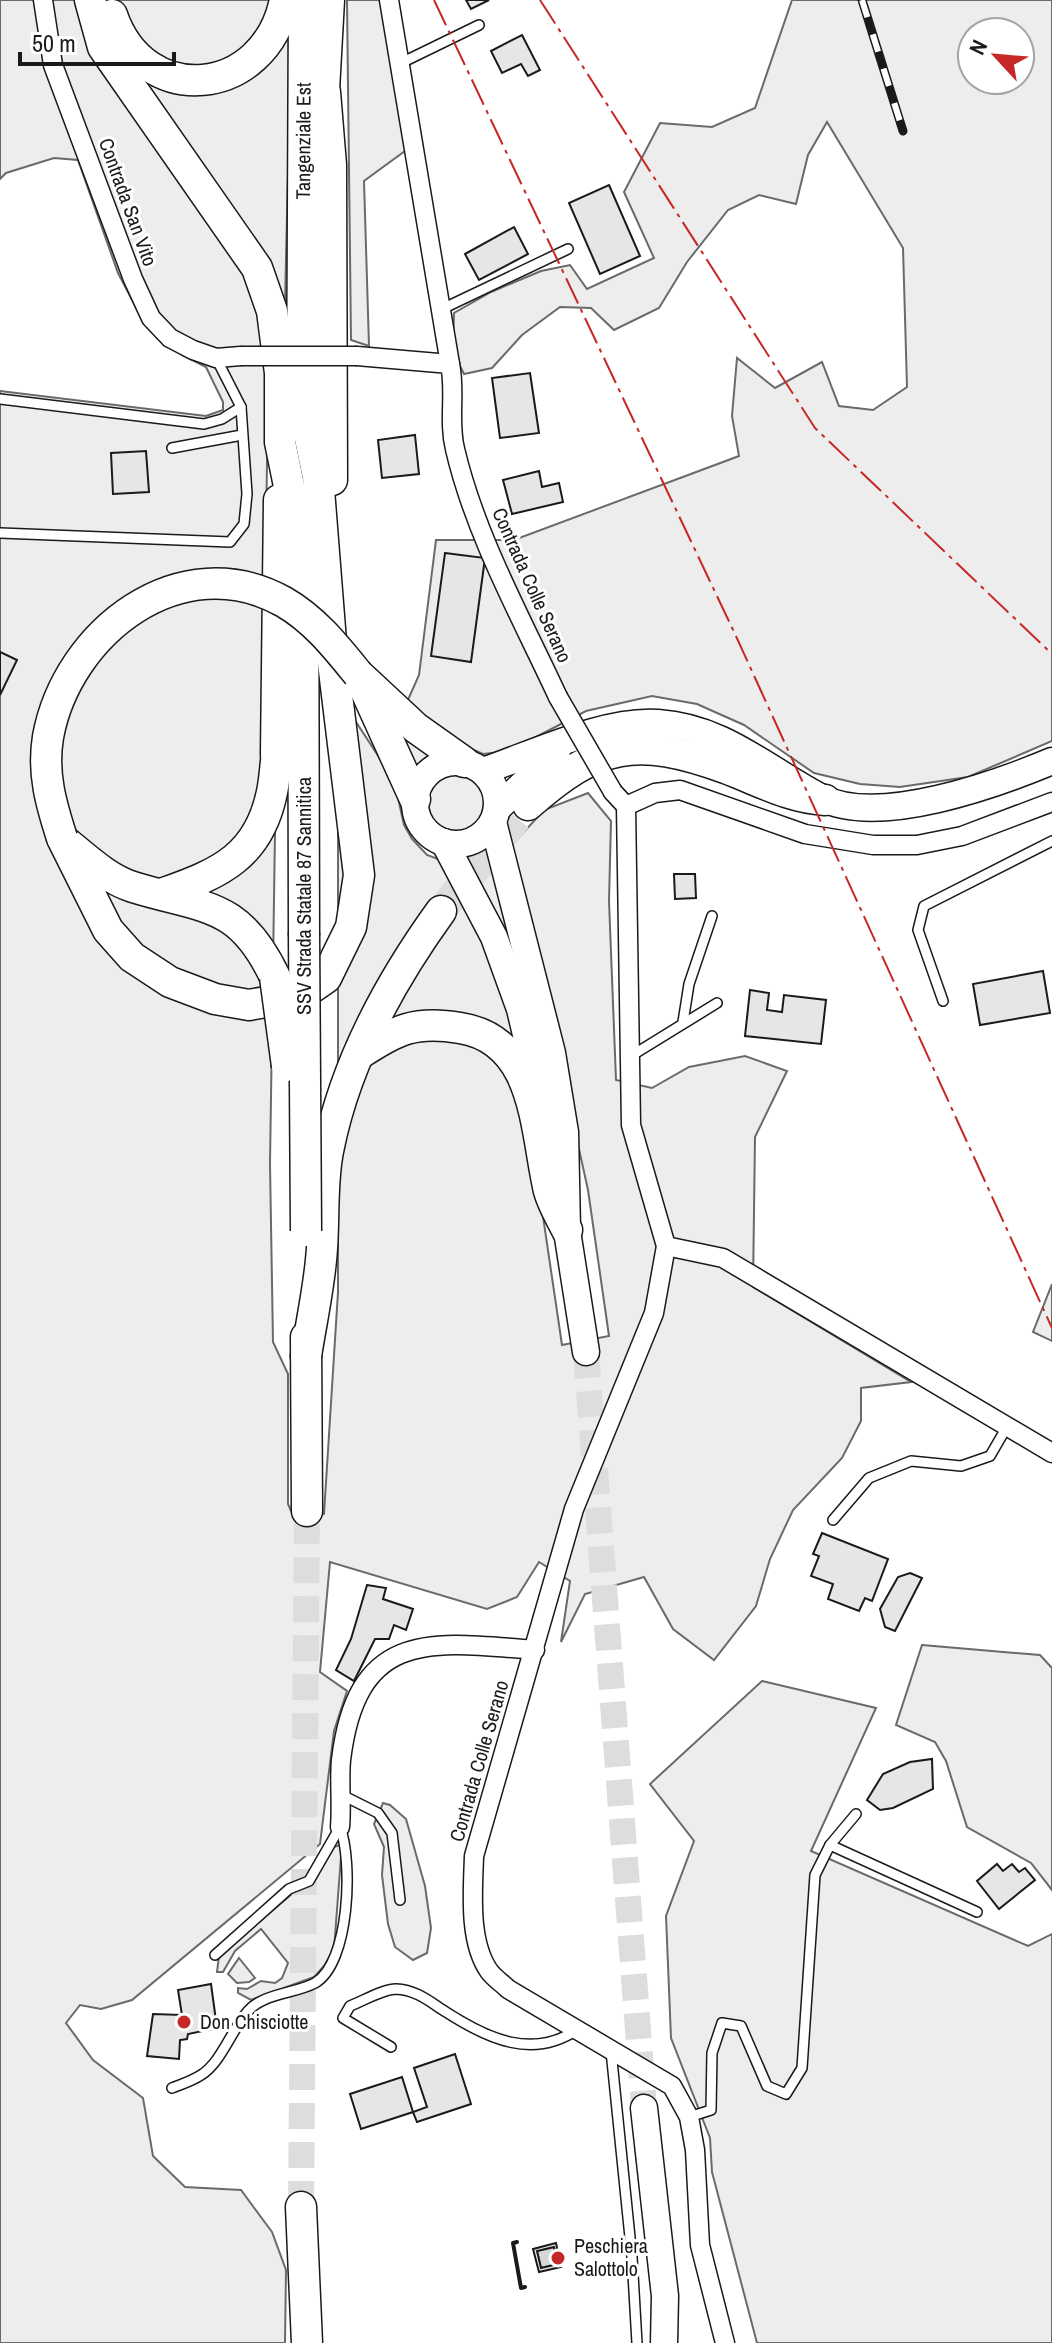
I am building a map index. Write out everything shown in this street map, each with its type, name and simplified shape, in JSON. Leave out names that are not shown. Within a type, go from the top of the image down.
[{"type":"main road","points":[[90,0],[103,47],[257,268],[272,311],[280,373],[273,790],[264,823],[239,858],[206,878],[164,893]]},
{"type":"main road","points":[[110,0],[119,36],[137,58],[180,78],[205,80],[251,63],[272,38],[285,0]]},
{"type":"main road","name":"Tangenziale Est","points":[[304,0],[305,281]]},
{"type":"main road","points":[[305,281],[313,243],[329,0]]},
{"type":"main road","points":[[325,92],[331,165],[332,654]]},
{"type":"main road","name":"SSV Strada Statale 87 Sannitica","points":[[305,281],[302,400],[307,1511]]},
{"type":"main road","points":[[302,400],[318,477],[332,654],[359,875],[351,927],[326,978],[300,996],[249,1005],[215,999],[170,982],[132,957],[108,930],[62,838],[46,787],[49,736],[67,682],[91,645],[146,600],[174,587],[216,582],[254,589],[283,602],[308,619],[329,638],[358,674],[416,728],[473,767],[495,788],[495,815],[552,1053],[565,1132],[567,1230]]},
{"type":"main road","points":[[280,442],[303,556]]},
{"type":"main road","points":[[276,754],[303,642]]},
{"type":"main road","points":[[358,674],[415,799],[416,810],[425,830],[444,842],[494,937],[520,1009],[567,1230],[586,1352]]},
{"type":"main road","points":[[415,799],[427,775],[450,762],[473,767],[618,727],[656,722],[695,729],[765,761],[825,800]]},
{"type":"main road","points":[[444,842],[472,841],[569,741]]},
{"type":"main road","points":[[528,805],[565,772],[609,751],[644,749],[676,753],[726,769],[797,798],[857,806],[898,805],[941,799],[1052,761]]},
{"type":"main road","points":[[62,838],[105,874],[133,887],[204,904],[241,924],[263,952],[275,977],[287,1044],[289,1133],[306,1231]]},
{"type":"main road","points":[[306,1356],[321,1259],[327,1155],[340,1096],[406,959],[441,911]]},
{"type":"main road","points":[[359,1054],[396,1031],[429,1023],[467,1029],[501,1045],[518,1065],[528,1088],[550,1195],[567,1230]]},
{"type":"main road","points":[[644,2108],[665,2296],[664,2343]]},
{"type":"main road","points":[[301,2207],[307,2343]]},
{"type":"street","name":"Contrada San Vito","points":[[43,0],[53,65],[133,279],[151,318],[170,338],[216,358],[357,356],[450,364]]},
{"type":"street","name":"Contrada Colle Serano","points":[[389,0],[454,384],[454,446],[480,525],[558,697],[613,792],[626,806],[631,1125],[666,1246],[654,1313],[574,1509],[474,1856],[473,1902],[480,1950],[489,1971],[508,1989],[672,2086],[689,2117],[695,2150],[700,2245],[725,2343]]},
{"type":"street","points":[[626,806],[655,793],[680,790],[805,834],[873,845],[917,845],[962,836],[1052,802]]},
{"type":"street","points":[[666,1246],[723,1258],[1052,1453]]},
{"type":"street","points":[[340,1827],[341,1760],[352,1715],[362,1685],[385,1659],[413,1647],[535,1650]]},
{"type":"lane","points":[[401,63],[479,25]]},
{"type":"lane","points":[[442,309],[568,249]]},
{"type":"lane","points":[[0,533],[230,542],[244,524],[247,494],[241,407],[216,358]]},
{"type":"lane","points":[[0,399],[204,424],[222,419],[241,407]]},
{"type":"lane","points":[[172,448],[242,435]]},
{"type":"lane","points":[[943,1001],[918,930],[924,906],[1052,841]]},
{"type":"lane","points":[[683,1022],[689,984],[712,916]]},
{"type":"lane","points":[[628,1057],[717,1003]]},
{"type":"lane","points":[[833,1520],[869,1478],[911,1461],[961,1466],[990,1456],[1008,1425]]},
{"type":"lane","points":[[342,1795],[378,1813],[392,1833],[400,1900]]},
{"type":"lane","points":[[689,2117],[711,2110],[712,2053],[722,2023],[741,2026],[767,2086],[786,2094],[802,2068],[815,1875],[830,1845],[856,1814]]},
{"type":"lane","points":[[215,1955],[289,1889],[309,1881],[340,1827]]},
{"type":"lane","points":[[172,2088],[204,2074],[248,2011],[259,2001],[298,1991],[319,1981],[331,1967],[338,1953],[343,1918],[347,1847],[340,1827]]},
{"type":"lane","points":[[830,1845],[977,1912]]},
{"type":"lane","points":[[391,2047],[343,2018],[350,2006],[394,1989],[422,1995],[481,2033],[513,2046],[566,2038],[578,2029]]},
{"type":"lane","points":[[611,2048],[632,2257],[637,2343]]},
{"type":"shaded area","points":[[0,0],[292,0],[285,302],[268,394],[263,741],[275,833],[270,1164],[273,1342],[288,1374],[288,1504],[295,1520],[324,1514],[338,1292],[338,743],[356,722],[394,780],[404,825],[427,855],[438,859],[465,901],[511,1000],[562,1345],[609,1336],[588,1190],[512,845],[544,810],[588,793],[611,821],[609,901],[616,1080],[652,1088],[689,1067],[745,1056],[787,1071],[755,1137],[753,1287],[911,1382],[861,1388],[861,1421],[842,1458],[793,1510],[770,1559],[756,1606],[714,1660],[673,1629],[644,1577],[585,1594],[561,1642],[570,1581],[539,1562],[517,1597],[487,1609],[330,1562],[320,1672],[347,1691],[334,1731],[320,1844],[132,2000],[101,2009],[80,2005],[66,2023],[93,2060],[143,2098],[153,2156],[185,2187],[241,2190],[272,2232],[286,2270],[285,2343],[0,2343],[0,391],[206,416],[223,410],[223,402],[206,367],[182,355],[153,333],[140,315],[118,273],[78,160],[54,158],[6,173],[0,179]]},
{"type":"shaded area","points":[[347,0],[385,0],[409,148],[364,181],[369,346],[351,340]]},
{"type":"shaded area","points":[[792,0],[1052,0],[1052,741],[968,777],[900,787],[860,784],[814,773],[744,725],[697,704],[652,696],[586,711],[509,751],[483,754],[458,743],[407,702],[419,675],[436,540],[514,540],[739,456],[732,416],[737,358],[775,388],[822,362],[839,406],[873,410],[907,387],[903,248],[827,122],[808,155],[796,204],[759,195],[728,210],[687,262],[659,308],[614,330],[591,308],[560,307],[522,335],[492,368],[464,374],[453,352],[454,313],[491,292],[541,271],[570,265],[587,289],[654,258],[624,192],[660,123],[712,127],[755,108]]},
{"type":"shaded area","points":[[376,701],[443,756],[421,769],[414,779]]},
{"type":"shaded area","points":[[457,773],[469,775],[478,782],[485,791],[485,815],[478,824],[469,831],[457,833],[445,831],[436,824],[429,815],[427,803],[429,791],[436,782],[445,775]]},
{"type":"shaded area","points":[[491,837],[518,960],[458,851]]},
{"type":"shaded area","points":[[1052,1284],[1052,1341],[1033,1332]]},
{"type":"shaded area","points":[[922,1645],[1040,1655],[1052,1668],[1052,1890],[1031,1863],[967,1827],[946,1761],[935,1742],[896,1725]]},
{"type":"shaded area","points":[[762,1681],[876,1708],[811,1851],[1028,1946],[1052,1934],[1052,2343],[757,2343],[712,2172],[710,2138],[671,2038],[666,1916],[694,1841],[650,1784]]},
{"type":"shaded area","points":[[383,1803],[406,1819],[425,1886],[431,1928],[427,1953],[413,1960],[395,1947],[388,1924],[382,1875],[384,1847],[374,1824]]},
{"type":"shaded area","points":[[342,1844],[334,1949],[324,1966],[314,1977],[251,2000],[238,1993],[238,1988],[247,1989],[261,1981],[275,1983],[282,1978],[288,1963],[261,1929],[235,1951],[223,1972],[217,1972],[219,1956],[293,1893],[312,1883],[334,1847]]},
{"type":"shaded area","points":[[239,1958],[255,1978],[249,1982],[237,1983],[228,1974]]},
{"type":"shaded area","points":[[554,2247],[558,2264],[541,2268],[537,2251]]},
{"type":"building","points":[[466,0],[489,0],[471,9]]},
{"type":"building","points":[[522,35],[540,70],[528,76],[521,64],[502,73],[491,51]]},
{"type":"building","points":[[609,185],[640,256],[600,274],[569,203]]},
{"type":"building","points":[[514,227],[528,254],[479,280],[465,254]]},
{"type":"building","points":[[530,373],[539,433],[500,438],[492,378]]},
{"type":"building","points":[[415,435],[419,474],[382,478],[378,440]]},
{"type":"building","points":[[146,451],[149,492],[113,494],[111,453]]},
{"type":"building","points":[[539,471],[542,487],[559,483],[563,502],[512,514],[503,480]]},
{"type":"building","points":[[445,553],[485,558],[471,662],[431,656]]},
{"type":"building","points":[[0,652],[17,660],[0,695]]},
{"type":"building","points":[[674,874],[695,874],[696,898],[675,899]]},
{"type":"building","points":[[1043,971],[1050,1013],[980,1025],[973,984]]},
{"type":"building","points":[[750,990],[769,993],[767,1010],[782,1012],[784,995],[826,1000],[821,1044],[745,1036]]},
{"type":"building","points":[[822,1533],[888,1559],[872,1601],[865,1598],[859,1611],[828,1599],[833,1584],[811,1576],[819,1556],[813,1554]]},
{"type":"building","points":[[910,1573],[922,1578],[895,1631],[885,1627],[880,1609],[898,1577]]},
{"type":"building","points":[[367,1585],[386,1588],[383,1599],[413,1609],[406,1630],[394,1625],[389,1639],[375,1639],[354,1681],[336,1670],[351,1639]]},
{"type":"building","points":[[932,1759],[933,1789],[893,1808],[880,1810],[867,1800],[883,1774],[910,1762]]},
{"type":"building","points":[[997,1864],[1003,1871],[1012,1864],[1019,1872],[1025,1868],[1035,1880],[999,1909],[977,1881]]},
{"type":"building","name":"Don Chisciotte","points":[[211,1984],[217,2028],[188,2034],[187,2039],[180,2040],[179,2059],[147,2056],[153,2014],[182,2015],[178,1990]]},
{"type":"building","points":[[455,2054],[471,2104],[417,2122],[413,2112],[427,2107],[414,2068]]},
{"type":"building","points":[[402,2077],[413,2112],[361,2129],[350,2094]]},
{"type":"building","name":"Peschiera Salottolo","points":[[556,2243],[561,2267],[539,2272],[533,2249]],"holes":[[[554,2247],[558,2264],[541,2268],[537,2251]]]},
{"type":"tunnel","points":[[441,911],[528,805]]},
{"type":"tunnel","points":[[586,1352],[644,2108]]},
{"type":"tunnel","points":[[301,2207],[307,1511]]},
{"type":"railway","points":[[862,0],[903,131]]},
{"type":"wall","points":[[517,2242],[513,2243],[521,2288],[525,2287]]},
{"type":"power","points":[[434,0],[735,634],[1052,1328]]},
{"type":"power","points":[[540,0],[815,428],[1052,654]]},
{"type":"place","name":"Don Chisciotte","points":[[184,2022]]},
{"type":"place","name":"Peschiera Salottolo","points":[[558,2258]]}]
